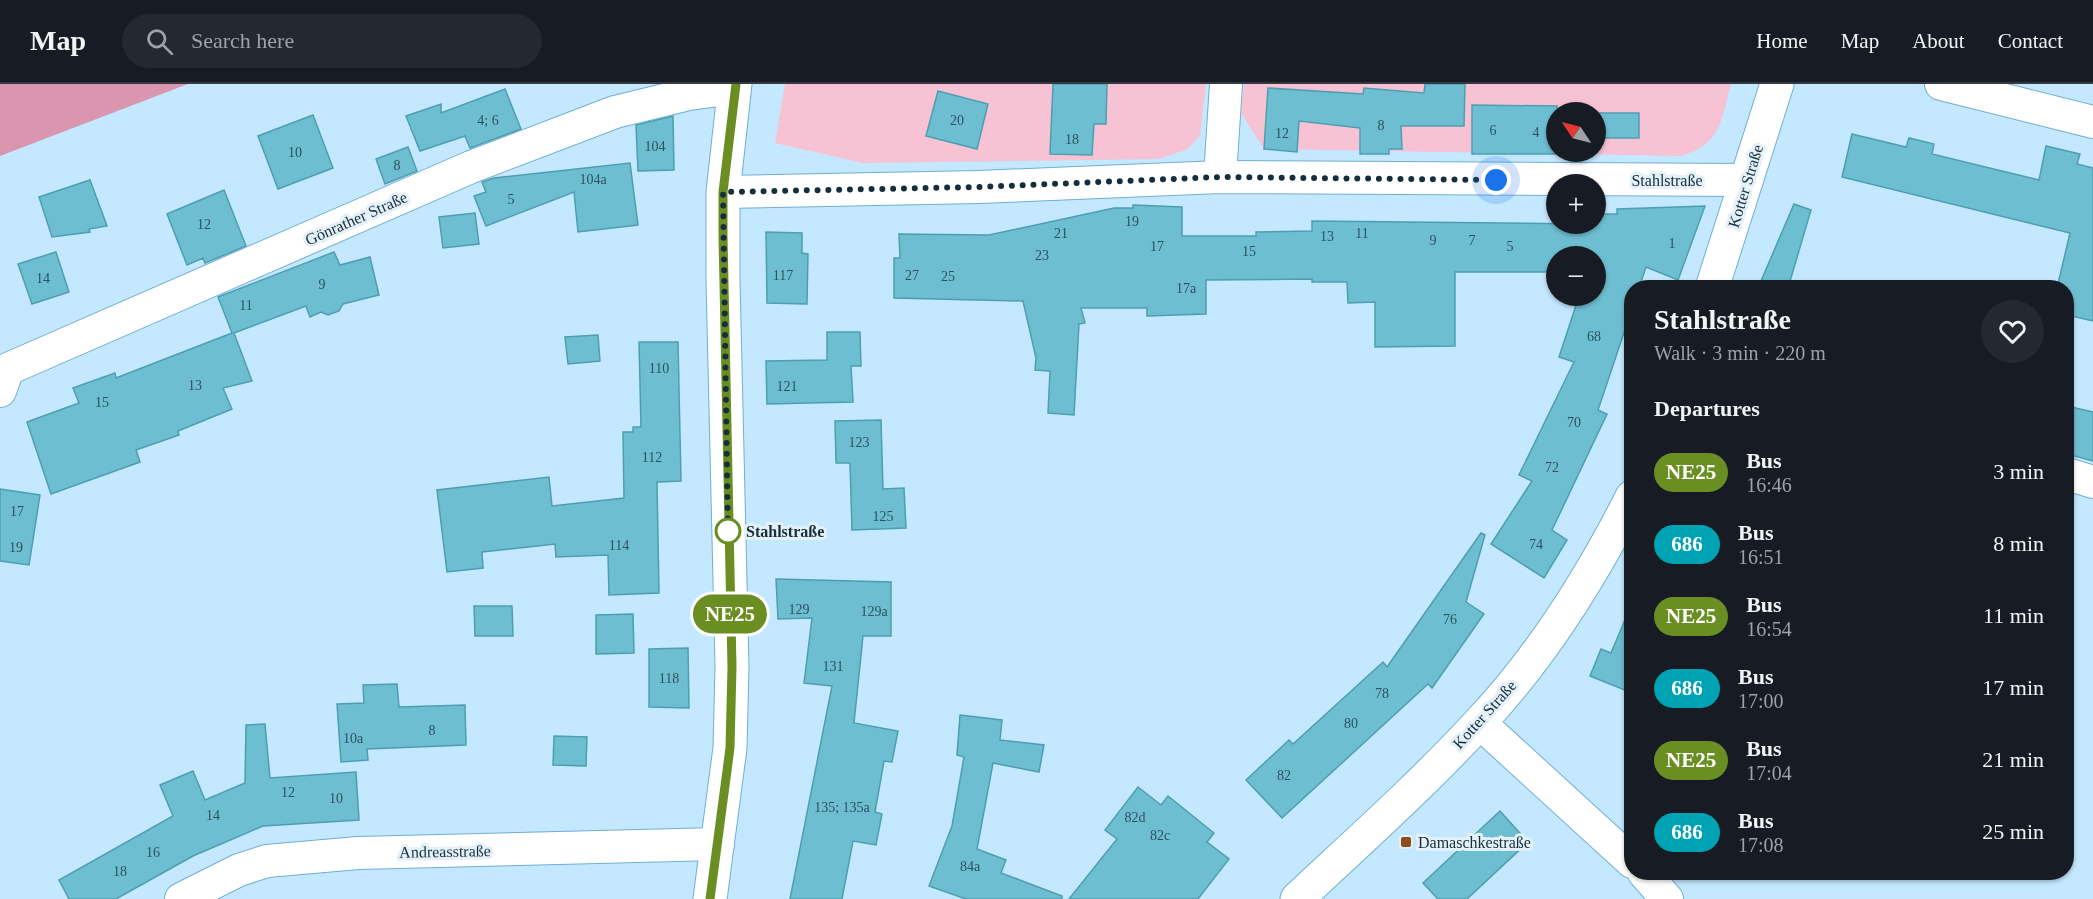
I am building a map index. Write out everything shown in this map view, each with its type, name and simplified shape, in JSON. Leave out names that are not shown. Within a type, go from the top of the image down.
[{"type":"main road","name":"Kotter Straße","points":[[1715,280],[1777,84]]},
{"type":"main road","points":[[710,899],[730,748],[732,667],[723,192],[735,86]]},
{"type":"main road","name":"Kotter Straße","points":[[1297,899],[1480,723],[1566,613],[1604,553],[1624,513]]},
{"type":"street","points":[[1220,177],[1226,84]]},
{"type":"street","points":[[1941,84],[2093,122]]},
{"type":"street","name":"Gönrather Straße","points":[[0,391],[8,369],[471,167],[615,112],[689,94],[735,86]]},
{"type":"street","name":"Stahlstraße","points":[[723,192],[979,187],[1220,177],[1747,180]]},
{"type":"street","points":[[2074,476],[2093,482]]},
{"type":"street","points":[[1480,723],[1624,855]]},
{"type":"street","name":"Andreasstraße","points":[[181,899],[239,870],[267,861],[358,853],[718,844]]},
{"type":"street","points":[[1650,880],[1666,899]]},
{"type":"shaded area","points":[[0,84],[188,84],[0,156]]},
{"type":"shaded area","points":[[785,84],[1206,84],[1200,135],[1188,149],[1159,159],[863,163],[775,143]]},
{"type":"shaded area","points":[[1244,84],[1731,84],[1718,129],[1705,145],[1681,156],[1606,155],[1606,102],[1546,102],[1546,154],[1264,149],[1241,113]]},
{"type":"building","points":[[1053,84],[1107,84],[1106,124],[1094,124],[1092,155],[1050,154]]},
{"type":"building","points":[[1425,84],[1465,84],[1464,126],[1401,126],[1402,149],[1389,149],[1389,154],[1360,154],[1360,128],[1299,121],[1297,152],[1264,149],[1268,88],[1363,94],[1364,88],[1424,93]]},
{"type":"building","points":[[505,89],[521,129],[470,148],[465,136],[420,151],[406,116],[441,104],[441,113]]},
{"type":"building","points":[[938,91],[988,104],[977,149],[926,136]]},
{"type":"building","points":[[1472,105],[1546,106],[1546,154],[1472,154]]},
{"type":"building","points":[[1606,113],[1639,113],[1639,138],[1606,138]]},
{"type":"building","points":[[313,115],[333,168],[278,189],[258,136]]},
{"type":"building","points":[[673,116],[674,170],[638,171],[636,125]]},
{"type":"building","points":[[1852,134],[1906,147],[1909,138],[1934,144],[1932,154],[2039,180],[2046,146],[2080,154],[2077,164],[2093,168],[2093,321],[2074,317],[2074,280],[2059,280],[2070,233],[1842,177]]},
{"type":"building","points":[[408,147],[417,171],[385,184],[376,159]]},
{"type":"building","points":[[630,163],[638,225],[578,232],[574,192],[486,226],[474,196],[486,192],[482,182],[494,178]]},
{"type":"building","points":[[90,180],[107,226],[89,229],[90,232],[52,237],[39,197]]},
{"type":"building","points":[[224,190],[246,246],[205,263],[203,258],[187,265],[167,214]]},
{"type":"building","points":[[1794,204],[1811,210],[1790,280],[1761,280]]},
{"type":"building","points":[[1133,205],[1182,207],[1182,236],[1256,236],[1256,232],[1312,231],[1312,221],[1546,223],[1546,234],[1606,234],[1606,214],[1617,214],[1617,209],[1705,206],[1678,280],[1646,267],[1642,280],[1624,280],[1624,333],[1598,410],[1607,414],[1552,530],[1567,540],[1544,578],[1491,544],[1532,481],[1519,475],[1574,362],[1559,357],[1576,306],[1606,306],[1606,246],[1546,246],[1546,272],[1455,272],[1455,346],[1375,347],[1375,302],[1348,303],[1347,282],[1312,282],[1312,279],[1206,280],[1206,314],[1147,316],[1147,308],[1081,308],[1085,323],[1079,324],[1074,415],[1048,413],[1050,371],[1035,370],[1036,358],[1023,301],[894,298],[894,258],[900,258],[899,234],[989,235],[1114,208],[1133,208]]},
{"type":"building","points":[[475,213],[479,244],[443,248],[439,217]]},
{"type":"building","points":[[766,232],[802,233],[802,253],[808,254],[807,304],[767,303]]},
{"type":"building","points":[[56,252],[69,292],[32,304],[18,264]]},
{"type":"building","points":[[334,252],[340,265],[370,257],[379,295],[343,304],[339,311],[328,315],[321,312],[310,317],[306,306],[234,333],[252,381],[223,388],[232,409],[178,431],[179,435],[136,450],[140,462],[51,494],[27,422],[79,403],[73,388],[115,373],[116,378],[232,333],[218,297]]},
{"type":"building","points":[[827,332],[860,332],[861,366],[851,366],[853,402],[767,404],[766,361],[827,360]]},
{"type":"building","points":[[598,335],[600,361],[568,364],[565,337]]},
{"type":"building","points":[[639,342],[678,342],[681,481],[657,482],[659,593],[609,595],[608,555],[556,557],[555,544],[482,552],[483,568],[447,572],[437,490],[549,477],[552,506],[624,498],[623,432],[633,432],[633,427],[641,427]]},
{"type":"building","points":[[2074,408],[2093,412],[2093,461],[2074,456]]},
{"type":"building","points":[[881,420],[883,489],[904,488],[906,528],[852,530],[850,463],[836,463],[835,421]]},
{"type":"building","points":[[0,489],[40,495],[29,565],[0,561]]},
{"type":"building","points":[[1481,533],[1485,535],[1466,602],[1484,614],[1432,688],[1428,684],[1282,818],[1246,780],[1289,740],[1293,744],[1383,662],[1387,667]]},
{"type":"building","points":[[776,579],[891,582],[891,636],[863,636],[854,723],[898,731],[892,762],[884,761],[875,812],[882,814],[876,845],[853,841],[842,899],[790,899],[832,686],[804,683],[812,618],[778,619]]},
{"type":"building","points":[[474,606],[512,606],[513,636],[475,636]]},
{"type":"building","points":[[633,614],[634,653],[596,654],[596,615]]},
{"type":"building","points":[[1624,622],[1624,690],[1590,676],[1601,649],[1611,653]]},
{"type":"building","points":[[688,648],[689,708],[649,707],[649,649]]},
{"type":"building","points":[[397,684],[399,707],[465,705],[466,745],[367,749],[368,760],[341,762],[337,704],[364,703],[363,685]]},
{"type":"building","points":[[960,715],[1002,720],[1000,740],[1044,745],[1039,772],[993,763],[977,849],[1006,860],[1001,873],[1062,896],[1062,899],[966,899],[929,886],[952,826],[964,757],[957,755]]},
{"type":"building","points":[[265,724],[270,778],[356,772],[359,820],[263,826],[193,856],[116,899],[69,899],[59,880],[173,816],[160,785],[193,771],[205,800],[245,783],[246,725]]},
{"type":"building","points":[[554,736],[587,737],[586,766],[553,765]]},
{"type":"building","points":[[1138,787],[1161,805],[1168,796],[1214,833],[1207,842],[1229,859],[1198,899],[1069,899],[1117,839],[1105,830]]},
{"type":"building","points":[[1500,811],[1528,842],[1467,899],[1438,899],[1423,883]]},
{"type":"bus line","name":"NE25","points":[[710,899],[730,748],[732,667],[727,520],[727,367],[723,280],[723,192],[736,84]]},
{"type":"place","name":"Stahlstraße","points":[[728,531]]},
{"type":"place","name":"Damaschkestraße","points":[[1406,842]]},
{"type":"route","points":[[728,531],[728,541],[723,192],[979,187],[1220,177],[1496,180]]}]
